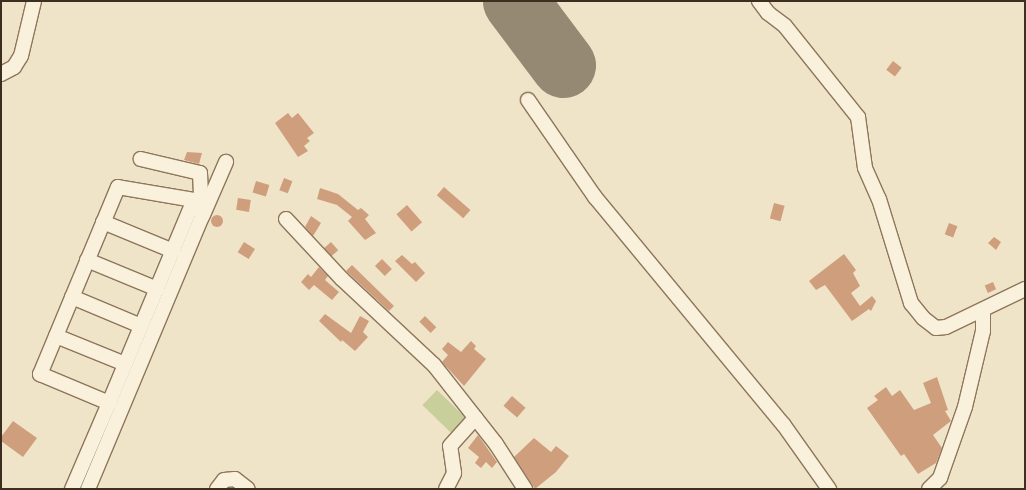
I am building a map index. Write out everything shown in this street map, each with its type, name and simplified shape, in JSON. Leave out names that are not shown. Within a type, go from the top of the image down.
[{"type":"street","points":[[1,74],[14,67],[21,56],[34,1]]},
{"type":"street","points":[[759,1],[768,13],[785,26],[858,117],[865,168],[879,199],[911,303],[936,328],[946,327],[1025,289]]},
{"type":"street","points":[[528,100],[596,197],[784,424],[829,489]]},
{"type":"street","points":[[141,159],[200,173],[202,217]]},
{"type":"street","points":[[88,489],[226,162]]},
{"type":"street","points":[[72,489],[109,403],[194,200],[118,187],[87,260],[40,374],[109,403]]},
{"type":"street","points":[[286,219],[342,279],[434,365],[503,453],[525,489]]},
{"type":"street","points":[[103,222],[173,251]]},
{"type":"street","points":[[87,260],[157,289]]},
{"type":"street","points":[[72,297],[141,326]]},
{"type":"street","points":[[929,489],[940,478],[965,407],[983,331],[983,310]]},
{"type":"street","points":[[56,336],[125,364]]},
{"type":"street","points":[[446,489],[454,473],[450,446],[475,418]]},
{"type":"street","points":[[218,489],[224,480],[235,479],[248,489]]},
{"type":"green space","points":[[437,390],[466,418],[451,433],[422,405]]},
{"type":"building","points":[[893,61],[902,68],[895,76],[886,70]]},
{"type":"building","points":[[288,113],[292,118],[298,113],[314,133],[307,138],[310,141],[304,146],[308,151],[298,157],[275,123]]},
{"type":"building","points":[[187,152],[202,153],[199,164],[184,160]]},
{"type":"building","points":[[284,178],[292,181],[288,193],[279,190]]},
{"type":"building","points":[[256,181],[269,185],[266,197],[252,192]]},
{"type":"building","points":[[444,187],[470,210],[463,218],[437,195]]},
{"type":"building","points":[[320,188],[338,194],[358,210],[361,208],[369,215],[365,219],[376,233],[365,240],[348,221],[352,217],[337,205],[317,199]]},
{"type":"building","points":[[238,198],[251,200],[249,212],[236,210]]},
{"type":"building","points":[[774,203],[785,206],[780,221],[770,218]]},
{"type":"building","points":[[407,205],[422,222],[412,232],[396,214]]},
{"type":"building","points":[[215,215],[219,215],[223,221],[219,227],[215,227],[211,223],[211,219]]},
{"type":"building","points":[[311,216],[321,223],[313,236],[305,227]]},
{"type":"building","points":[[949,223],[957,226],[953,237],[945,234]]},
{"type":"building","points":[[994,237],[1001,242],[996,250],[988,243]]},
{"type":"building","points":[[244,242],[255,249],[249,259],[238,252]]},
{"type":"building","points":[[331,242],[338,250],[331,256],[324,248]]},
{"type":"building","points":[[844,254],[856,270],[853,273],[860,286],[851,293],[860,306],[872,296],[876,301],[871,311],[869,309],[852,321],[825,285],[816,290],[809,281]]},
{"type":"building","points":[[402,255],[412,264],[415,262],[425,273],[416,282],[395,261]]},
{"type":"building","points":[[382,259],[392,269],[385,276],[375,266]]},
{"type":"building","points":[[352,265],[394,306],[389,311],[346,271]]},
{"type":"building","points":[[319,267],[328,276],[325,280],[339,292],[332,300],[314,285],[309,290],[301,282],[308,274],[311,277]]},
{"type":"building","points":[[993,282],[996,289],[988,293],[985,286]]},
{"type":"building","points":[[325,314],[351,333],[360,316],[369,321],[363,332],[368,337],[355,351],[342,340],[341,342],[319,321]]},
{"type":"building","points":[[425,316],[436,327],[431,333],[419,322]]},
{"type":"building","points":[[471,341],[476,346],[474,349],[486,359],[464,386],[442,362],[448,355],[442,349],[448,342],[461,352]]},
{"type":"building","points":[[937,377],[948,410],[945,411],[951,421],[933,435],[942,448],[936,463],[918,474],[904,454],[901,456],[867,408],[878,400],[874,396],[886,387],[892,396],[900,390],[914,410],[931,403],[923,383]]},
{"type":"building","points":[[512,396],[526,408],[517,418],[503,406]]},
{"type":"building","points":[[13,421],[37,438],[23,457],[1,441],[1,437]]},
{"type":"building","points":[[478,435],[497,462],[492,468],[486,462],[481,468],[475,463],[479,457],[468,448]]},
{"type":"building","points":[[534,438],[551,452],[556,446],[569,456],[556,472],[535,489],[514,457]]},
{"type":"runway","points":[[515,1],[563,65]]}]
